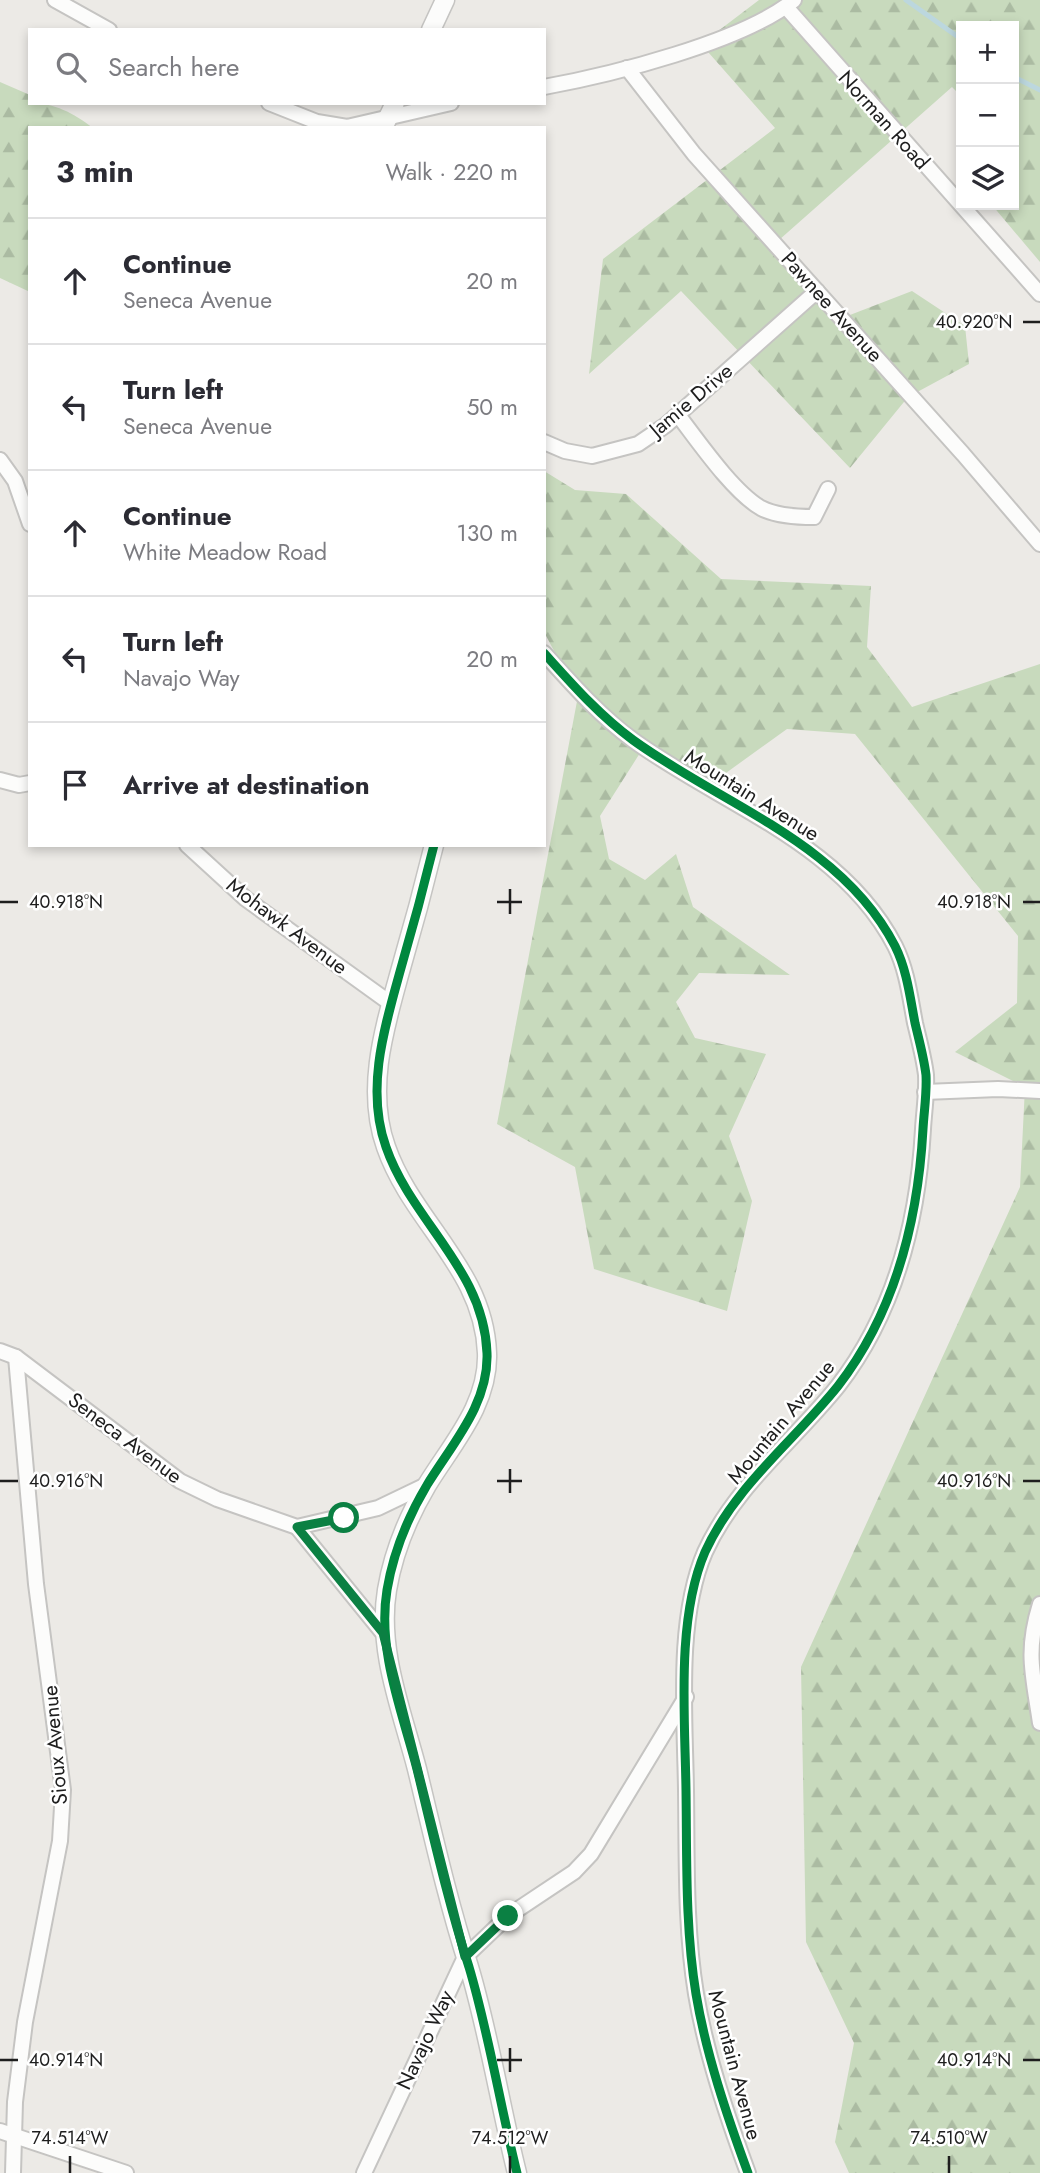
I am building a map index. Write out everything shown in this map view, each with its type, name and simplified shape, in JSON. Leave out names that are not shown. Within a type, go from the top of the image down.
[{"type":"street","points":[[55,0],[105,28]]},
{"type":"street","points":[[432,28],[445,0]]},
{"type":"street","points":[[546,87],[626,68],[741,30],[790,4]]},
{"type":"street","name":"Norman Road","points":[[790,4],[1040,293]]},
{"type":"street","name":"Pawnee Avenue","points":[[626,68],[694,154],[1040,544]]},
{"type":"street","points":[[275,105],[334,126],[360,125],[440,105]]},
{"type":"street","name":"Jamie Drive","points":[[546,443],[565,451],[592,456],[638,444],[678,415],[817,291]]},
{"type":"street","points":[[678,415],[728,477],[761,508],[790,516],[814,517],[828,489]]},
{"type":"street","points":[[0,460],[15,481],[28,518]]},
{"type":"street","name":"Mountain Avenue","points":[[546,655],[585,700],[630,738],[786,834],[824,862],[858,895],[894,944],[906,974],[926,1075],[920,1179],[908,1247],[877,1322],[858,1357],[830,1395],[741,1495],[704,1554],[687,1626],[687,1896],[696,1994],[732,2130],[748,2173]]},
{"type":"street","points":[[0,780],[19,785],[28,783]]},
{"type":"street","name":"Mohawk Avenue","points":[[189,847],[246,899],[390,1003]]},
{"type":"street","points":[[433,847],[390,1003],[379,1055],[378,1121],[387,1151],[408,1192],[461,1267],[479,1304],[486,1330],[488,1357],[484,1385],[475,1408],[428,1484],[402,1536],[391,1570],[383,1633],[517,2173]]},
{"type":"street","points":[[925,1092],[998,1089],[1040,1091]]},
{"type":"street","name":"Seneca Avenue","points":[[0,1351],[16,1357],[180,1481],[217,1499],[297,1527]]},
{"type":"street","name":"Sioux Avenue","points":[[13,2173],[7,2133],[25,2022],[60,1841],[63,1790],[36,1584],[16,1357]]},
{"type":"street","points":[[383,1633],[297,1527],[378,1508],[428,1484]]},
{"type":"street","points":[[1040,1604],[1030,1634],[1030,1661],[1040,1723]]},
{"type":"street","name":"Navajo Way","points":[[364,2173],[465,1957],[508,1916],[574,1872],[591,1854],[686,1695]]},
{"type":"street","points":[[7,2133],[126,2173]]},
{"type":"green space","points":[[759,0],[1040,0],[1040,262],[996,210],[1019,210],[1019,21],[956,21],[956,91],[952,87],[779,240],[837,320],[912,291],[965,326],[969,364],[908,397],[850,468],[681,291],[589,374],[603,259],[775,128],[701,44]]},
{"type":"green space","points":[[0,82],[28,94],[28,105],[48,105],[63,110],[90,126],[28,126],[28,291],[0,278]]},
{"type":"green space","points":[[546,472],[575,490],[626,494],[721,579],[871,586],[867,647],[912,707],[1040,664],[1040,2173],[849,2173],[835,2142],[854,2043],[806,1942],[801,1667],[1020,1187],[1025,1087],[955,1052],[1017,1003],[1018,936],[855,734],[787,729],[712,783],[647,742],[600,816],[609,859],[645,880],[676,854],[693,907],[790,975],[699,973],[676,1002],[695,1038],[766,1054],[729,1136],[752,1201],[727,1311],[594,1269],[575,1167],[497,1124],[578,696],[546,636]]},
{"type":"waterway","points":[[906,0],[956,35]]},
{"type":"waterway","points":[[1019,80],[1040,90]]},
{"type":"cycle path","points":[[546,655],[586,699],[633,740],[777,828],[812,852],[844,879],[872,910],[895,946],[908,984],[926,1075],[916,1197],[909,1231],[889,1296],[875,1327],[838,1386],[732,1506],[705,1552],[690,1607],[684,1700],[687,1892],[692,1969],[711,2062],[748,2173]]},
{"type":"cycle path","points":[[433,847],[389,1012],[380,1057],[377,1102],[386,1147],[398,1174],[461,1271],[474,1296],[483,1323],[487,1353],[486,1372],[482,1389],[467,1423],[427,1485],[402,1536],[387,1590],[385,1635],[393,1680],[476,1992],[517,2173]]},
{"type":"route","points":[[344,1518],[297,1527],[383,1633],[434,1844],[465,1957],[508,1916]]}]
